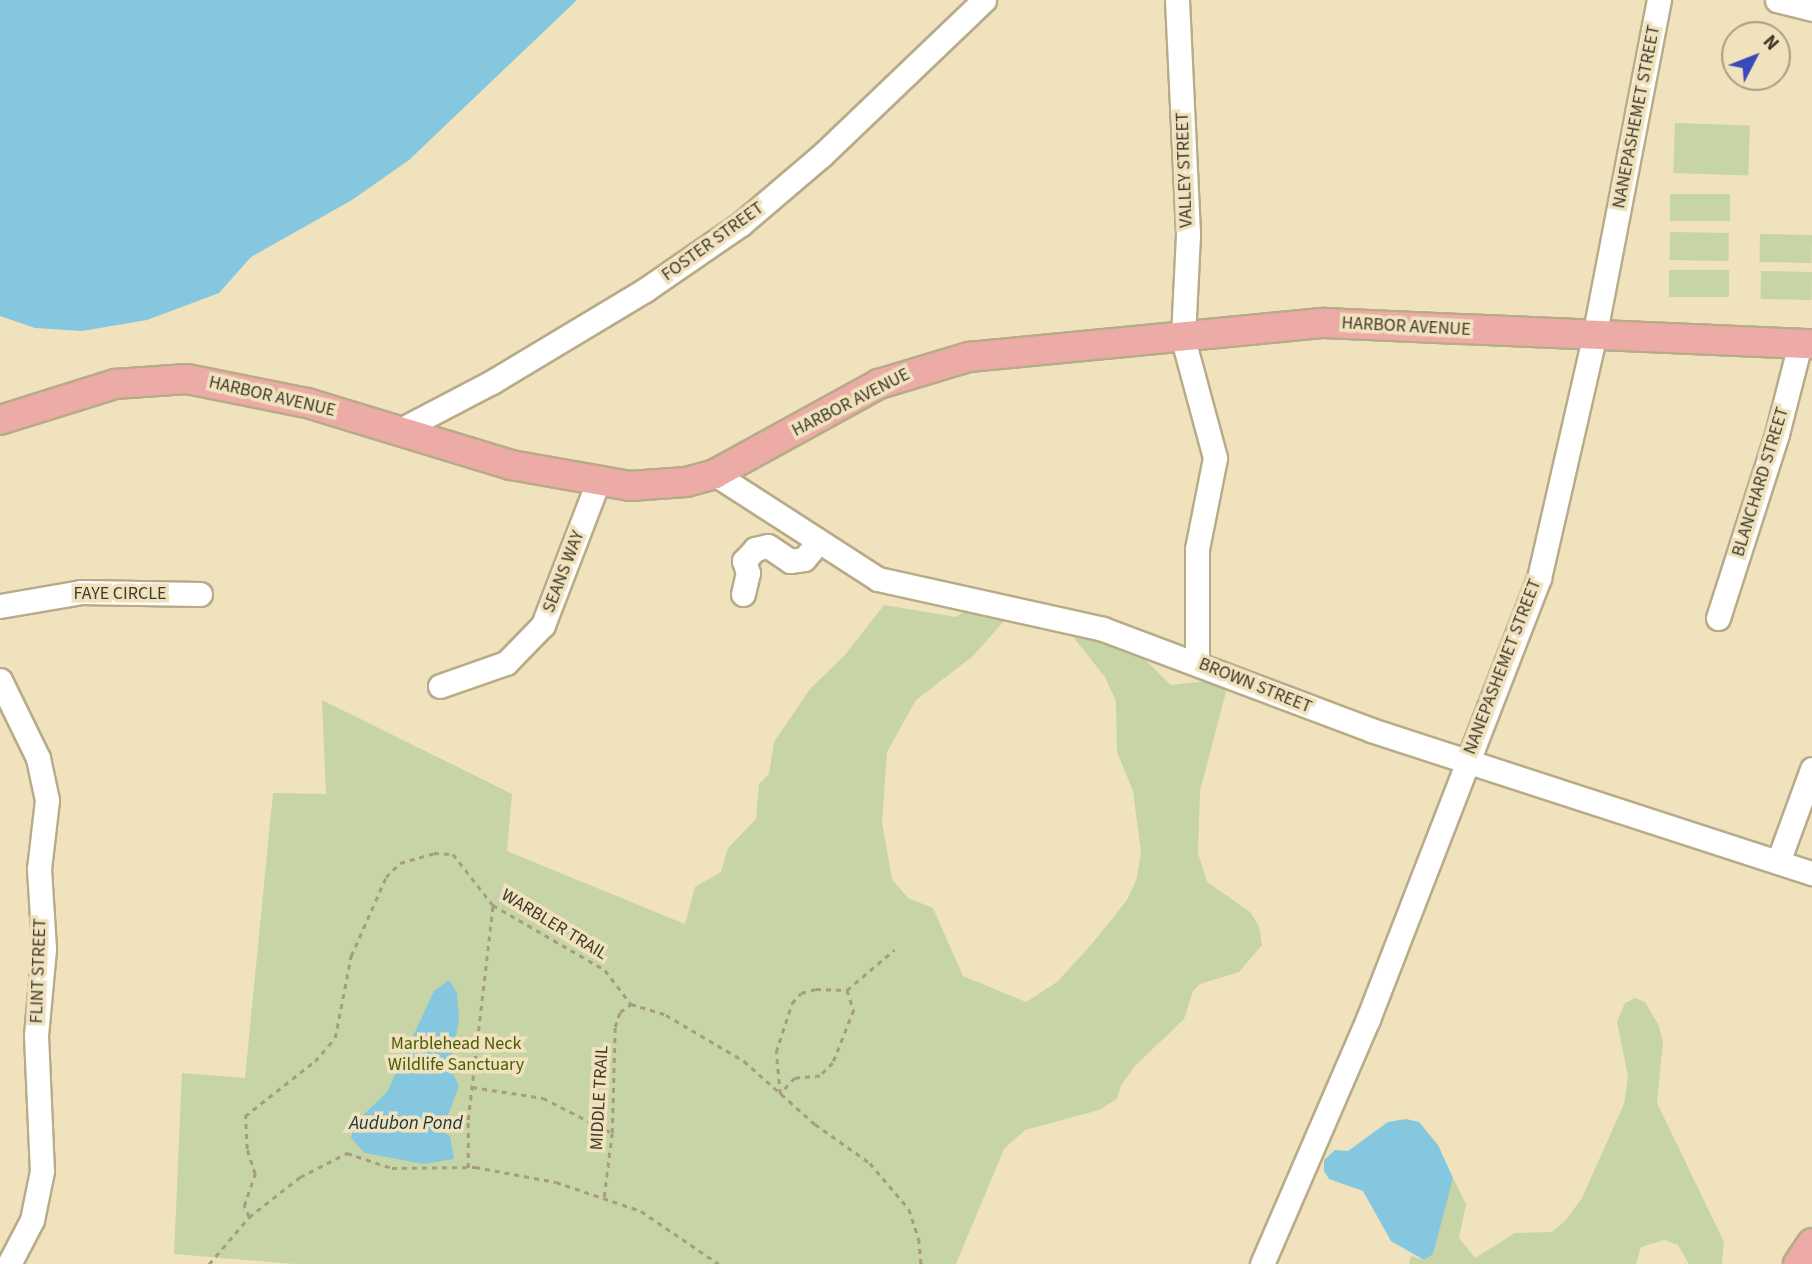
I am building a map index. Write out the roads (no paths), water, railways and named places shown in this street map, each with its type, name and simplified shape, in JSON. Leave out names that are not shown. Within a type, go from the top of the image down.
[{"type":"main road","name":"HARBOR AVENUE","points":[[0,420],[115,384],[187,379],[273,394],[402,429],[511,466],[630,486],[686,482],[715,474],[879,384],[941,362],[1324,323],[1594,337],[1806,344]]},
{"type":"main road","points":[[1798,1264],[1812,1243]]},
{"type":"street","name":"VALLEY STREET","points":[[1177,0],[1188,235],[1183,339],[1215,458],[1197,549],[1197,662]]},
{"type":"street","name":"NANEPASHEMET STREET","points":[[1262,1264],[1368,1019],[1451,811],[1466,760],[1539,578],[1594,337],[1659,0]]},
{"type":"street","points":[[1777,0],[1812,9]]},
{"type":"street","name":"FOSTER STREET","points":[[402,429],[539,354],[741,224],[822,155],[973,4]]},
{"type":"street","name":"BLANCHARD STREET","points":[[1718,618],[1806,344]]},
{"type":"street","name":"BROWN STREET","points":[[715,474],[878,579],[1037,612],[1197,662],[1321,712],[1812,873]]},
{"type":"street","name":"SEANS WAY","points":[[440,685],[506,663],[543,625],[598,482]]},
{"type":"street","points":[[743,594],[748,573],[744,561],[755,549],[768,547],[790,561],[804,559],[819,541]]},
{"type":"street","name":"FAYE CIRCLE","points":[[0,606],[81,592],[200,594]]},
{"type":"street","name":"FLINT STREET","points":[[0,680],[38,758],[47,800],[40,869],[44,949],[36,1035],[42,1171],[32,1220],[9,1264]]},
{"type":"street","points":[[1778,862],[1812,769]]},
{"type":"water","points":[[0,0],[577,0],[409,160],[352,200],[251,257],[219,293],[147,320],[82,331],[35,328],[0,316]]},
{"type":"water","name":"Audubon Pond","points":[[449,980],[457,993],[459,1020],[450,1067],[459,1086],[442,1131],[450,1136],[454,1159],[424,1164],[365,1153],[351,1138],[355,1123],[387,1092],[434,991]]},
{"type":"water","points":[[1406,1119],[1419,1122],[1438,1145],[1453,1178],[1433,1254],[1424,1260],[1391,1241],[1363,1191],[1329,1179],[1324,1171],[1324,1160],[1335,1150],[1348,1151],[1388,1122]]},
{"type":"park label","name":"Marblehead Neck Wildlife Sanctuary","points":[[456,1055]]}]
